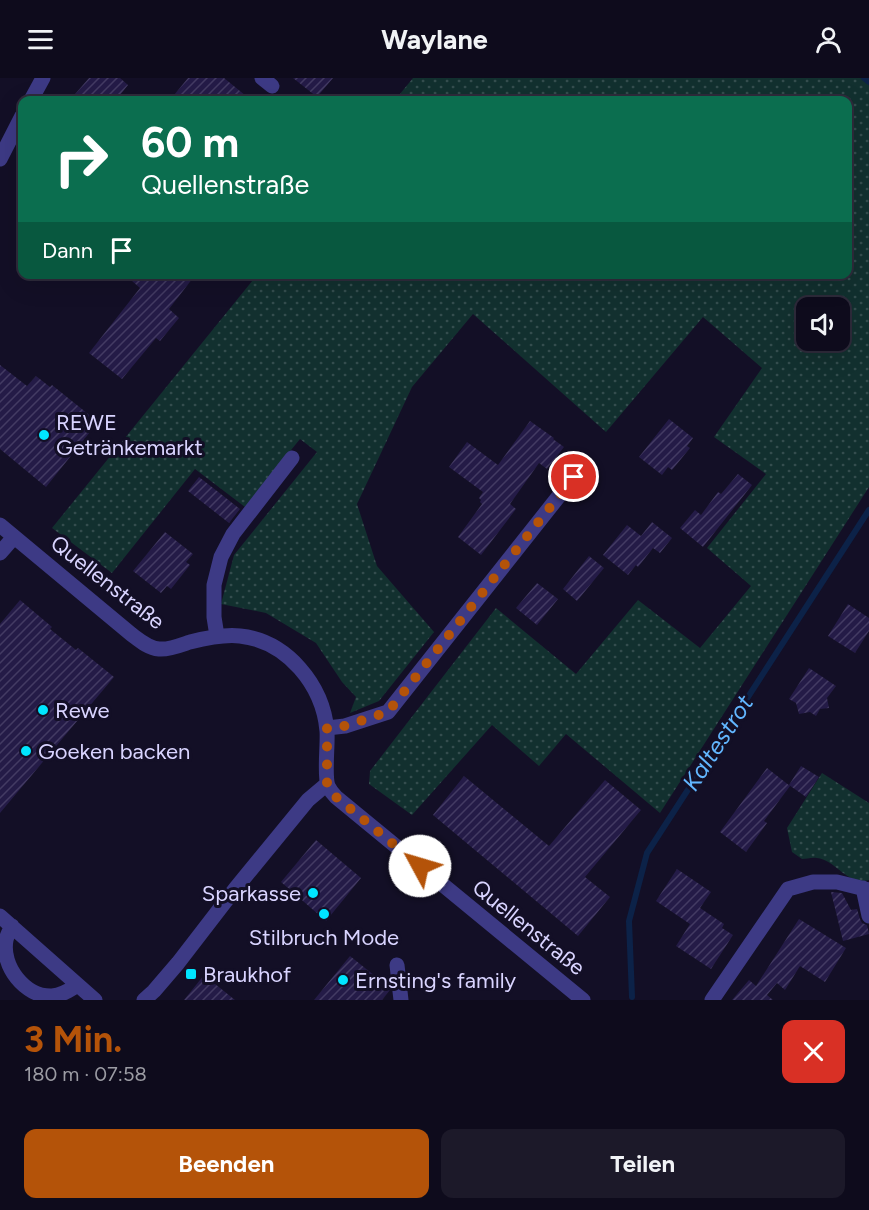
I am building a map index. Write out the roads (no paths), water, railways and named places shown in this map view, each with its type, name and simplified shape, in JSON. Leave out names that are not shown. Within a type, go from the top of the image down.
[{"type":"street","points":[[33,96],[43,78]]},
{"type":"street","points":[[0,159],[18,124]]},
{"type":"street","points":[[217,636],[214,617],[214,585],[220,557],[233,534],[292,458]]},
{"type":"street","points":[[327,728],[345,726],[388,712],[574,477]]},
{"type":"street","name":"Quellenstraße","points":[[0,525],[147,645],[159,649],[172,648],[205,638],[240,636],[260,641],[296,663],[318,694],[324,710],[327,728],[327,784],[336,797],[583,1000]]},
{"type":"street","points":[[0,553],[14,537]]},
{"type":"street","points":[[144,1000],[178,963],[308,800],[327,784]]},
{"type":"street","points":[[712,1000],[788,889],[813,882],[837,882],[866,889],[869,916]]},
{"type":"street","points":[[0,916],[95,1000]]},
{"type":"street","points":[[12,927],[6,940],[8,963],[22,984],[39,995],[51,996],[61,994],[78,985]]},
{"type":"street","points":[[397,965],[402,1000]]},
{"type":"waterway","points":[[864,78],[869,82]]},
{"type":"waterway","name":"Kaltestrot","points":[[632,997],[629,921],[647,853],[869,510]]},
{"type":"place","name":"REWE Getränkemarkt","points":[[44,435]]},
{"type":"place","name":"Rewe","points":[[43,710]]},
{"type":"place","name":"Goeken backen","points":[[26,751]]},
{"type":"place","name":"Sparkasse","points":[[313,893]]},
{"type":"place","name":"Stilbruch Mode","points":[[324,914]]},
{"type":"place","name":"Braukhof","points":[[191,974]]},
{"type":"place","name":"Ernsting's family","points":[[343,980]]}]
